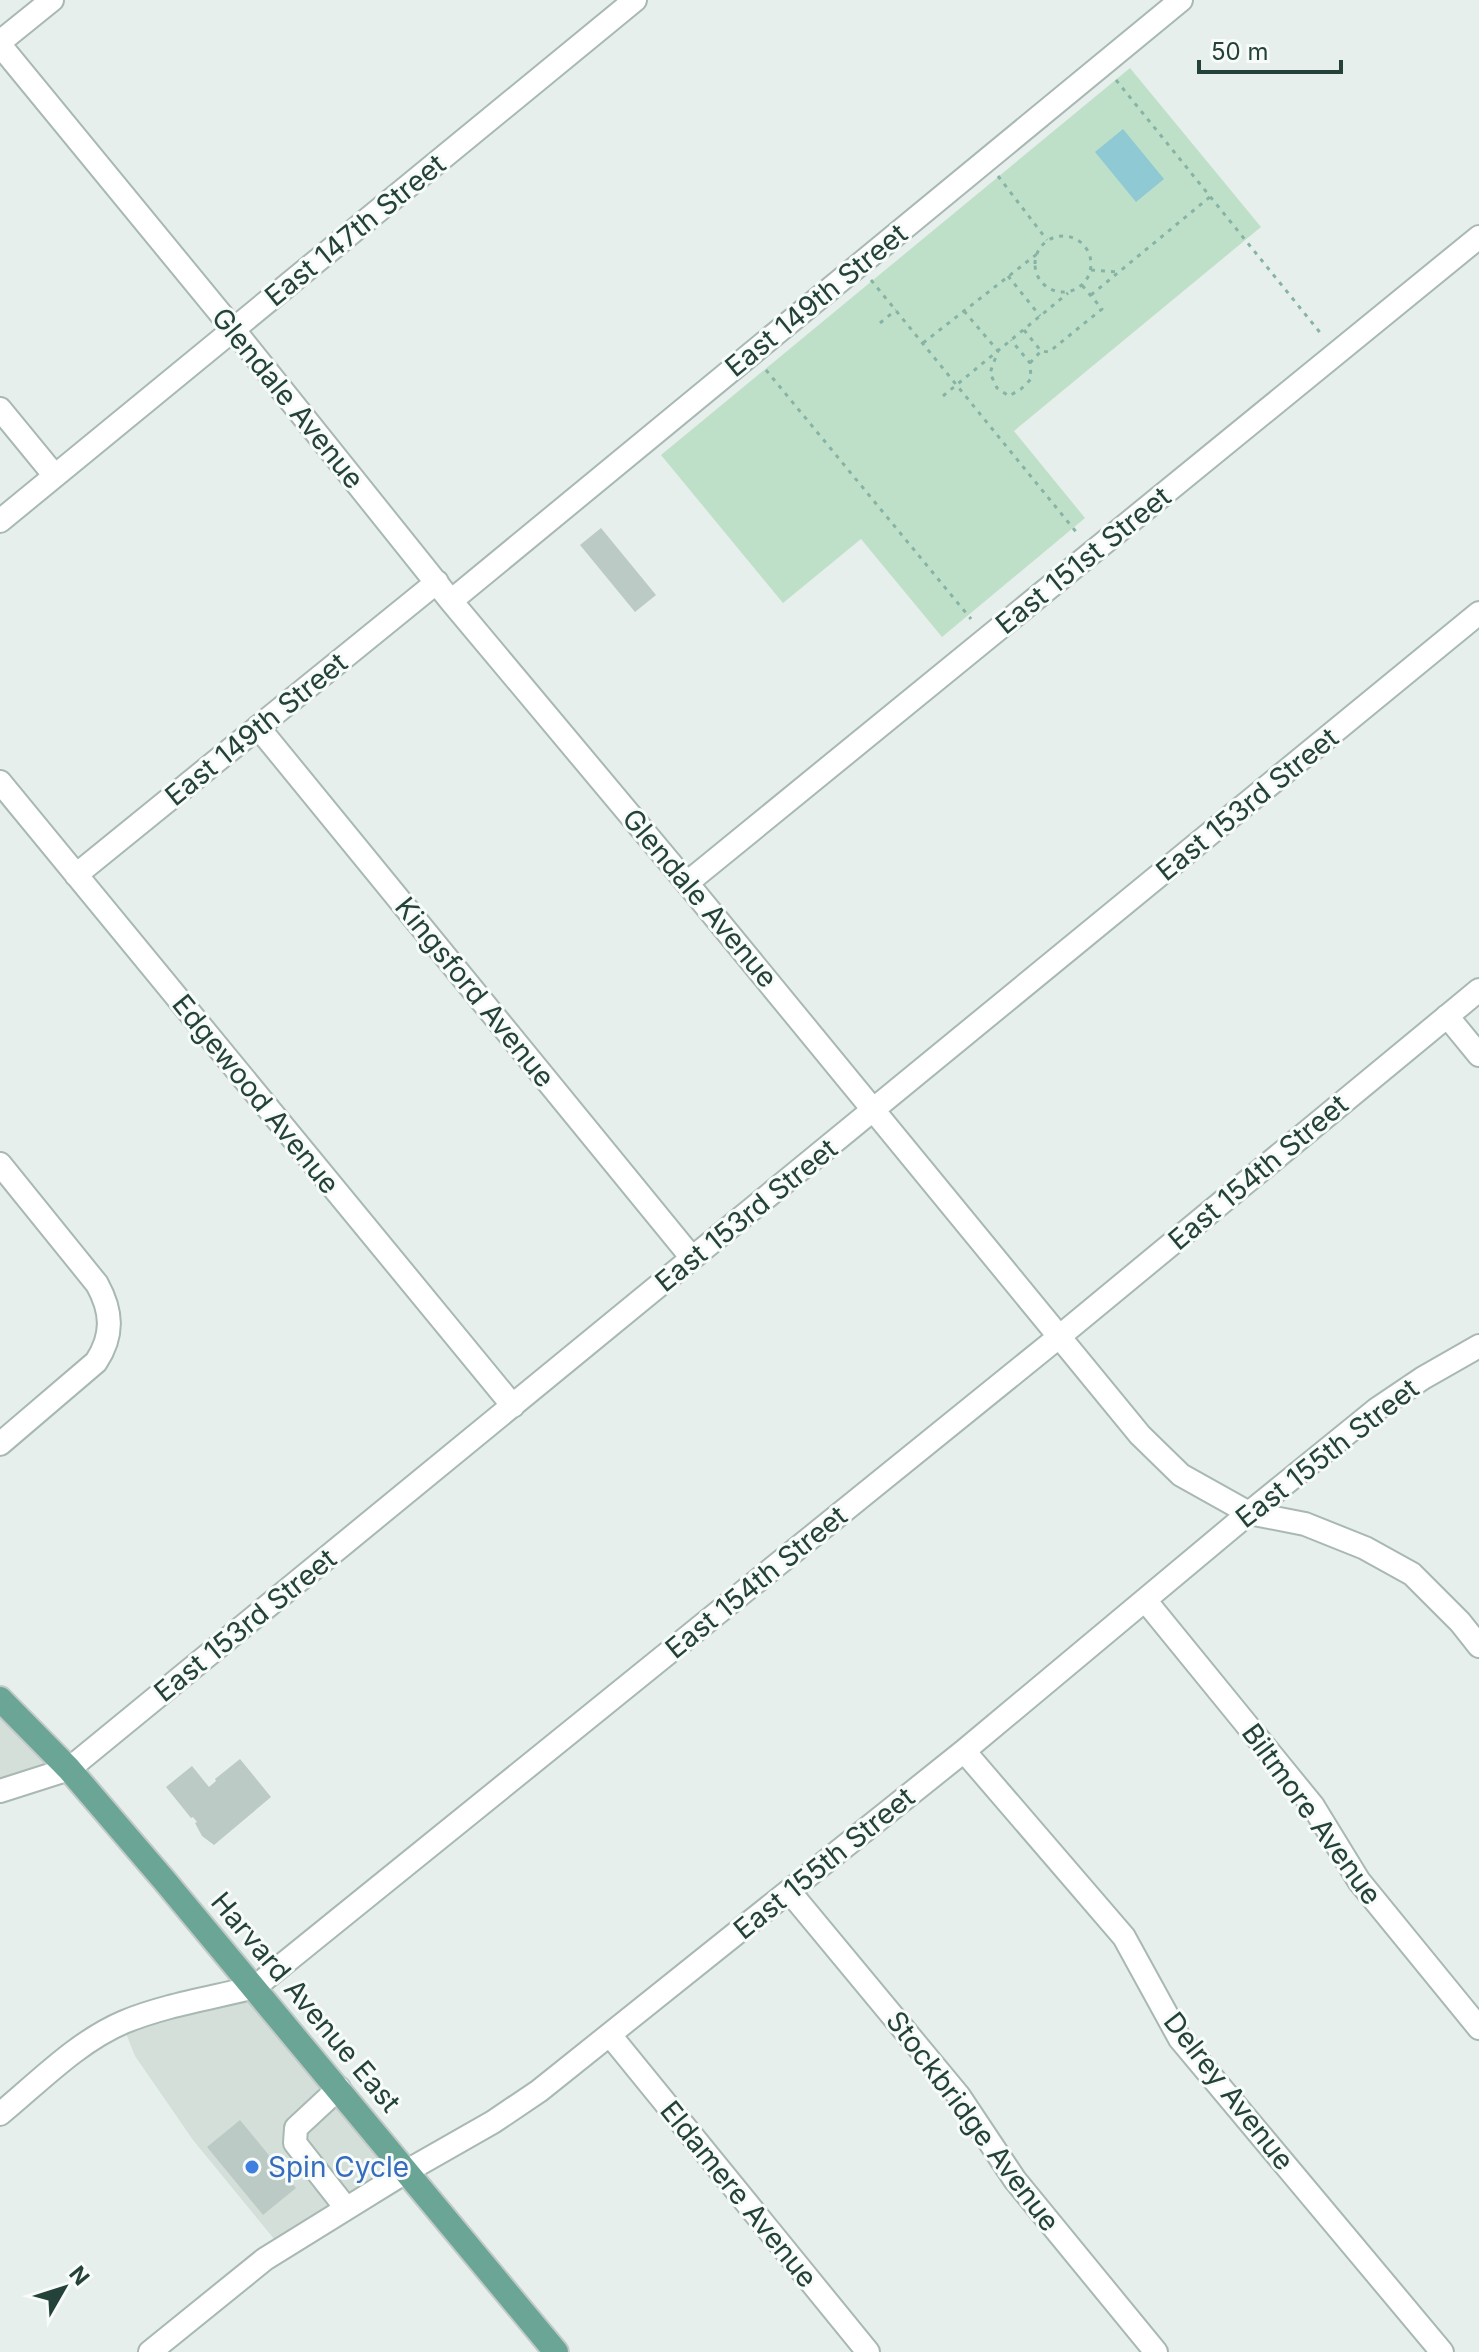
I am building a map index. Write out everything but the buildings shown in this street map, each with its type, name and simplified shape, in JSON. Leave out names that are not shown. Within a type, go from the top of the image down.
[{"type":"main road","name":"Harvard Avenue East","points":[[0,1699],[69,1769],[255,1987],[556,2352]]},
{"type":"street","points":[[0,44],[52,0]]},
{"type":"street","name":"East 147th Street","points":[[0,521],[635,0]]},
{"type":"street","name":"East 149th Street","points":[[451,601],[1181,0]]},
{"type":"street","name":"Glendale Avenue","points":[[0,44],[451,601],[875,1110],[1140,1435],[1181,1475],[1249,1513],[1305,1524],[1365,1548],[1412,1574],[1460,1622],[1479,1646]]},
{"type":"street","name":"East 151st Street","points":[[687,883],[1479,237]]},
{"type":"street","points":[[0,409],[55,476]]},
{"type":"street","name":"East 149th Street","points":[[76,875],[437,582]]},
{"type":"street","name":"East 153rd Street","points":[[0,1791],[69,1769],[1479,613]]},
{"type":"street","name":"Kingsford Avenue","points":[[258,727],[692,1258]]},
{"type":"street","name":"Edgewood Avenue","points":[[0,782],[513,1406]]},
{"type":"street","name":"East 154th Street","points":[[0,2114],[86,2044],[122,2023],[155,2011],[255,1987],[1060,1336],[1479,990]]},
{"type":"street","points":[[1447,1016],[1479,1055]]},
{"type":"street","points":[[0,1164],[97,1284],[107,1302],[109,1327],[106,1347],[96,1362],[0,1444]]},
{"type":"street","name":"East 155th Street","points":[[157,2350],[265,2259],[539,2091],[964,1751],[1377,1409],[1479,1346]]},
{"type":"street","name":"Biltmore Avenue","points":[[1145,1600],[1313,1806],[1359,1881],[1479,2028]]},
{"type":"street","name":"Delrey Avenue","points":[[964,1751],[1124,1937],[1180,2039],[1442,2352]]},
{"type":"street","name":"Stockbridge Avenue","points":[[789,1891],[959,2096],[1015,2180],[1156,2352]]},
{"type":"street","name":"Eldamere Avenue","points":[[610,2035],[868,2352]]},
{"type":"street","points":[[339,2088],[296,2128],[295,2143],[346,2208]]},
{"type":"path","points":[[1114,77],[1322,335]]},
{"type":"path","points":[[996,173],[1047,240]]},
{"type":"path","points":[[1091,295],[1211,196]]},
{"type":"path","points":[[922,343],[1037,254],[1047,240],[1065,236],[1082,244],[1091,261],[1090,270],[1081,284],[943,396]]},
{"type":"path","points":[[1037,254],[1036,271],[1046,286],[1054,290],[1071,290]]},
{"type":"path","points":[[1090,270],[1119,272]]},
{"type":"path","points":[[1008,276],[1040,316]]},
{"type":"path","points":[[869,277],[1077,533]]},
{"type":"path","points":[[1024,330],[1041,351],[1049,352],[1102,309],[1081,284]]},
{"type":"path","points":[[880,323],[896,310]]},
{"type":"path","points":[[964,311],[998,351]]},
{"type":"path","points":[[998,351],[990,373],[997,388],[1009,396],[1031,379],[1030,363],[1011,340]]},
{"type":"path","points":[[1030,363],[1041,351]]},
{"type":"path","points":[[761,364],[971,619]]},
{"type":"shaded area","points":[[0,1699],[69,1769],[0,1791]]},
{"type":"shaded area","points":[[255,1987],[416,2182],[288,2256],[193,2140],[135,2056],[122,2023]]},
{"type":"green space","points":[[1130,68],[1261,227],[1014,431],[1085,518],[942,637],[861,539],[783,603],[661,455]]},
{"type":"water","points":[[1123,129],[1164,179],[1136,202],[1095,152]]},
{"type":"place","name":"Spin Cycle","points":[[252,2167]]}]
